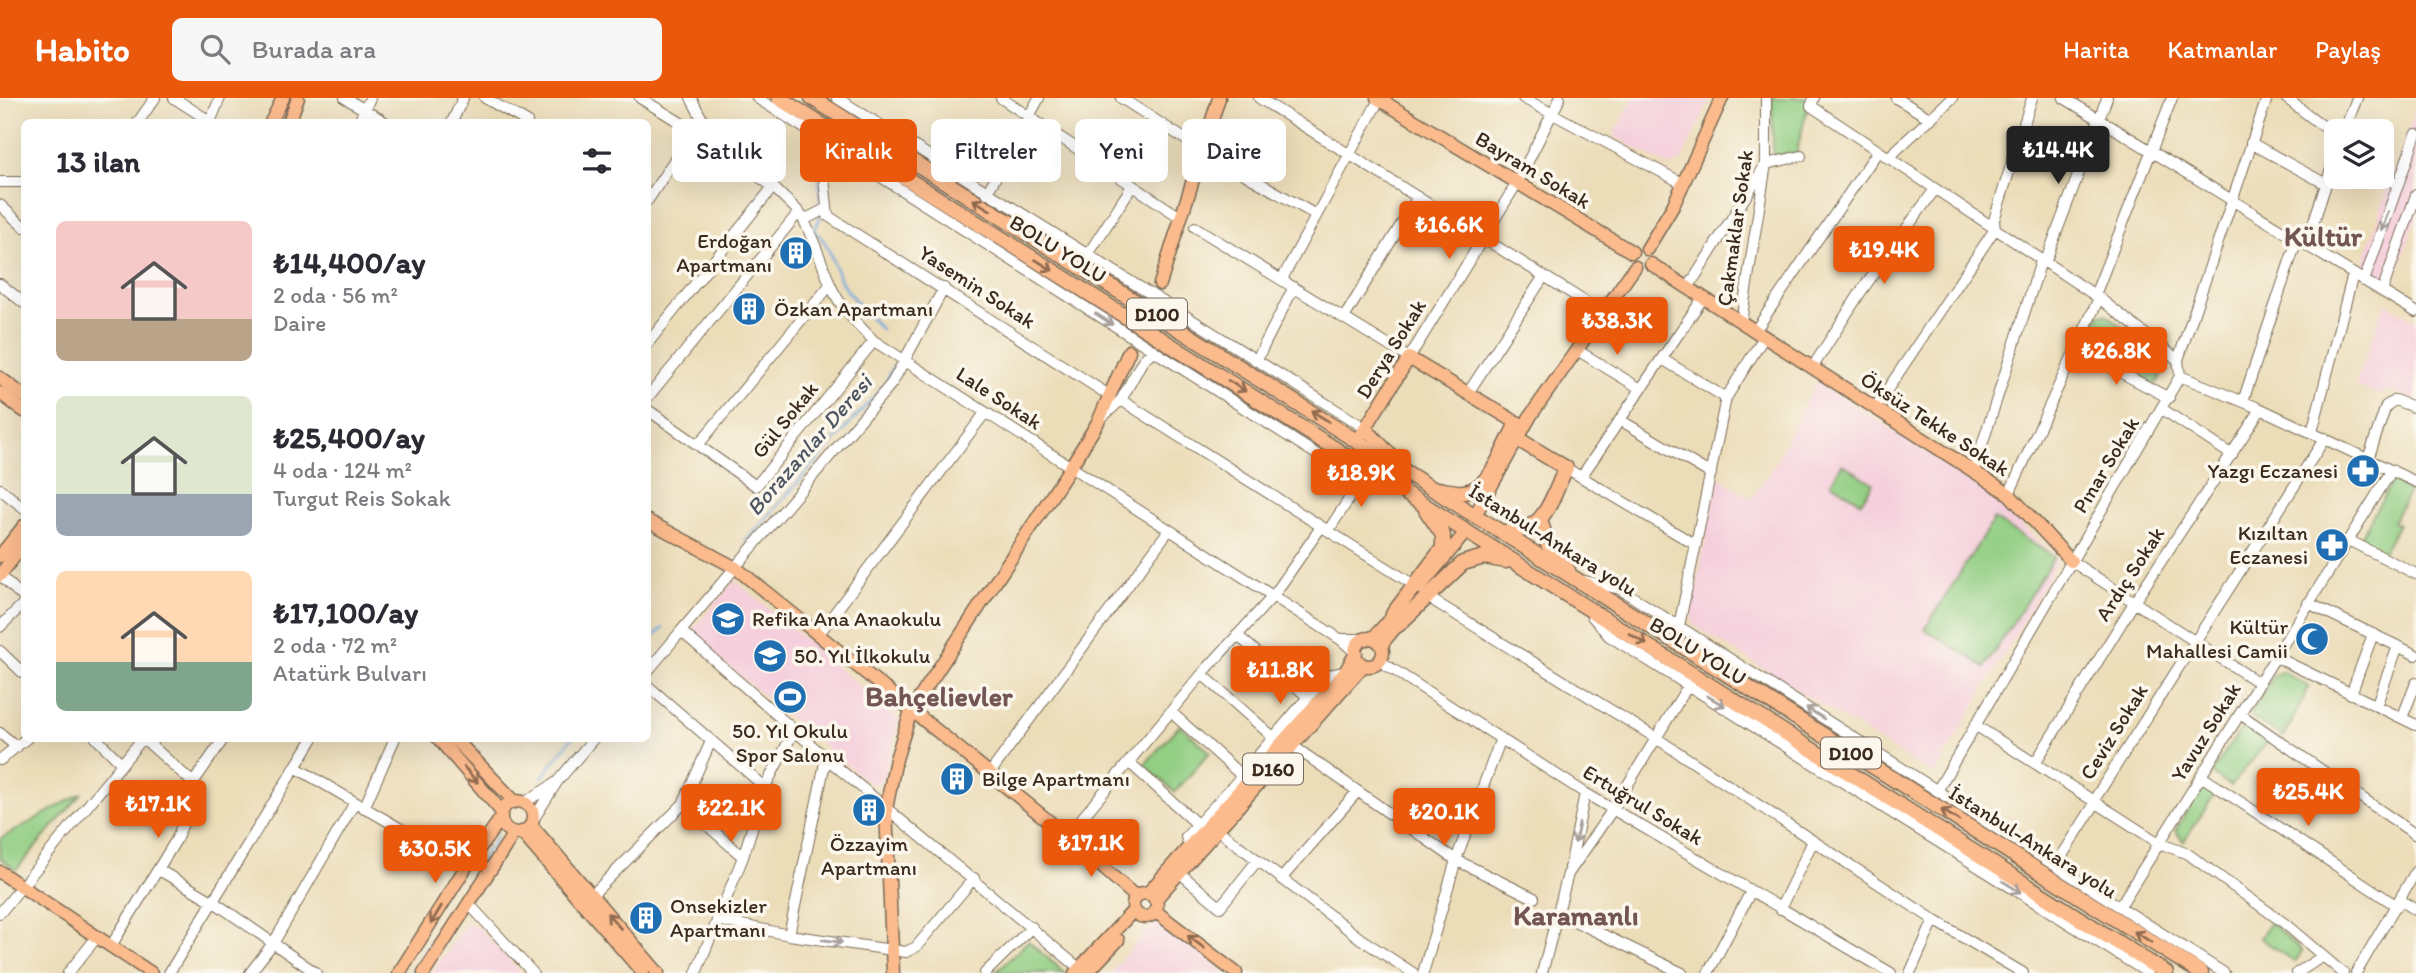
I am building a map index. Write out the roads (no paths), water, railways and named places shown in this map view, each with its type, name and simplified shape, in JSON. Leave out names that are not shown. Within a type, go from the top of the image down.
[{"type":"highway","name":"BOLU YOLU","points":[[779,98],[2166,973]]},
{"type":"highway","name":"İstanbul-Ankara yolu","points":[[812,98],[1362,434],[1410,474],[1501,533],[2201,973]]},
{"type":"highway","points":[[1432,488],[1464,492],[1476,487],[1521,430],[1566,468],[1540,520],[1524,531],[1501,533]]},
{"type":"highway","points":[[1396,620],[1414,585],[1440,555],[1444,541],[1440,529],[1421,503]]},
{"type":"highway","points":[[1540,520],[1548,544],[1575,579]]},
{"type":"highway","points":[[1396,620],[1429,597],[1455,570],[1474,558],[1490,557],[1517,564]]},
{"type":"main road","points":[[273,119],[284,98]]},
{"type":"main road","points":[[290,119],[298,98]]},
{"type":"main road","points":[[1212,119],[1219,98]]},
{"type":"main road","name":"Bayram Sokak","points":[[1379,98],[1632,252]]},
{"type":"main road","points":[[1647,249],[1684,184],[1722,98]]},
{"type":"main road","points":[[1160,284],[1179,211],[1190,182]]},
{"type":"main road","points":[[1638,248],[1647,249],[1652,256],[1651,264],[1644,269],[1635,267],[1631,260],[1632,252],[1638,248]]},
{"type":"main road","points":[[1651,264],[1759,334]]},
{"type":"main road","points":[[1480,509],[1521,430],[1635,267]]},
{"type":"main road","name":"Öksüz Tekke Sokak","points":[[1759,334],[2009,494],[2071,561]]},
{"type":"main road","points":[[892,973],[886,809],[911,711],[1098,422],[1129,351]]},
{"type":"main road","points":[[1409,358],[1468,393],[1521,430]]},
{"type":"main road","name":"Derya Sokak","points":[[1362,434],[1409,358]]},
{"type":"main road","points":[[0,378],[21,394]]},
{"type":"main road","points":[[0,393],[21,409]]},
{"type":"main road","points":[[651,523],[736,568],[1067,836],[1145,905],[1236,973]]},
{"type":"main road","points":[[0,556],[21,530]]},
{"type":"main road","name":"D160","points":[[1381,645],[1396,620],[1463,539]]},
{"type":"main road","points":[[0,575],[21,548]]},
{"type":"main road","name":"D160","points":[[1190,848],[1345,672],[1358,644],[1375,636],[1396,620]]},
{"type":"main road","points":[[1356,653],[1364,665],[1371,666],[1380,661],[1381,645],[1367,639]]},
{"type":"main road","name":"D160","points":[[1180,873],[1364,665]]},
{"type":"main road","points":[[441,742],[502,815],[505,827],[525,828],[591,896],[658,973]]},
{"type":"main road","points":[[424,973],[468,904],[525,828],[531,810],[462,742]]},
{"type":"main road","points":[[399,973],[507,805],[520,802]]},
{"type":"main road","points":[[525,828],[643,973]]},
{"type":"main road","points":[[1145,905],[1190,848]]},
{"type":"main road","points":[[0,872],[151,973]]},
{"type":"main road","points":[[1081,971],[1180,873]]},
{"type":"street","points":[[140,119],[155,98]]},
{"type":"street","points":[[174,98],[206,119]]},
{"type":"street","points":[[211,119],[220,98]]},
{"type":"street","points":[[345,98],[380,119]]},
{"type":"street","points":[[360,119],[370,98]]},
{"type":"street","points":[[453,119],[463,98]]},
{"type":"street","points":[[485,98],[522,119]]},
{"type":"street","points":[[640,98],[675,119]]},
{"type":"street","points":[[691,98],[702,119]]},
{"type":"street","points":[[757,98],[1319,456],[1351,458]]},
{"type":"street","points":[[837,98],[855,103],[987,192],[1256,360],[1362,434]]},
{"type":"street","points":[[1001,98],[1132,186],[1179,211]]},
{"type":"street","points":[[987,192],[1039,98]]},
{"type":"street","points":[[1121,98],[1182,137]]},
{"type":"street","points":[[1259,98],[1603,313]]},
{"type":"street","points":[[1282,279],[1379,98]]},
{"type":"street","points":[[1523,98],[1684,184]]},
{"type":"street","name":"Derya Sokak","points":[[1409,358],[1517,183],[1560,98]]},
{"type":"street","name":"Çakmaklar Sokak","points":[[1741,322],[1766,164],[1766,98]]},
{"type":"street","points":[[1814,98],[1811,106],[2097,297],[2178,360]]},
{"type":"street","points":[[1896,98],[1931,119]]},
{"type":"street","points":[[1888,158],[1952,98]]},
{"type":"street","points":[[1875,408],[1995,229],[1994,220],[2032,98]]},
{"type":"street","points":[[2064,98],[2416,312]]},
{"type":"street","points":[[1974,470],[2043,262],[2108,98]]},
{"type":"street","points":[[2009,494],[2077,349],[2172,98]]},
{"type":"street","points":[[2267,98],[2178,360],[2180,376],[2261,409],[2416,482]]},
{"type":"street","points":[[2286,98],[2324,127]]},
{"type":"street","points":[[2349,119],[2357,98]]},
{"type":"street","points":[[2364,281],[2416,134]]},
{"type":"street","points":[[2251,144],[2324,183]]},
{"type":"street","points":[[1679,626],[1726,398],[1759,334],[1878,151]]},
{"type":"street","points":[[1688,288],[1766,164],[1801,156]]},
{"type":"street","points":[[651,195],[672,163]]},
{"type":"street","points":[[0,182],[21,182]]},
{"type":"street","points":[[767,182],[801,216]]},
{"type":"street","points":[[651,393],[801,216],[827,212],[824,182]]},
{"type":"street","points":[[1258,182],[1316,215]]},
{"type":"street","points":[[2394,183],[2398,186]]},
{"type":"street","points":[[1087,256],[1132,186]]},
{"type":"street","points":[[651,339],[774,187]]},
{"type":"street","points":[[1812,368],[1860,293],[1935,189]]},
{"type":"street","points":[[2243,401],[2301,242],[2324,189]]},
{"type":"street","points":[[2382,291],[2416,195]]},
{"type":"street","points":[[1344,318],[1418,197]]},
{"type":"street","points":[[0,205],[21,224]]},
{"type":"street","name":"Yasemin Sokak","points":[[827,212],[1104,392]]},
{"type":"street","name":"Lale Sokak","points":[[801,216],[830,285],[848,313],[874,341],[1070,468],[1274,595],[1340,639],[1356,653]]},
{"type":"street","points":[[1195,227],[1409,358]]},
{"type":"street","points":[[2312,432],[2353,274]]},
{"type":"street","points":[[1468,393],[1544,276]]},
{"type":"street","points":[[0,284],[21,301]]},
{"type":"street","points":[[698,445],[830,285]]},
{"type":"street","points":[[1256,360],[1294,287]]},
{"type":"street","points":[[651,667],[892,383],[907,361],[944,288]]},
{"type":"street","points":[[1581,477],[1703,298]]},
{"type":"street","points":[[1098,422],[1104,392],[1125,350],[1124,331]]},
{"type":"street","name":"Gül Sokak","points":[[651,412],[756,486],[874,341]]},
{"type":"street","points":[[2077,349],[2169,398]]},
{"type":"street","points":[[1098,422],[1121,400],[1143,360],[1154,350]]},
{"type":"street","points":[[1577,350],[1641,389]]},
{"type":"street","points":[[1662,359],[1726,398]]},
{"type":"street","name":"Pınar Sokak","points":[[1937,791],[2180,376]]},
{"type":"street","points":[[1121,400],[1414,585]]},
{"type":"street","points":[[2368,459],[2386,405],[2395,400],[2416,408]]},
{"type":"street","points":[[2162,409],[2232,455]]},
{"type":"street","name":"Ardıç Sokak","points":[[2035,763],[2135,601],[2261,409]]},
{"type":"street","points":[[818,635],[985,412]]},
{"type":"street","points":[[1620,420],[1711,474]]},
{"type":"street","name":"Ceviz Sokak","points":[[2062,870],[2063,854],[2095,801],[2325,439]]},
{"type":"street","points":[[1566,468],[1696,545]]},
{"type":"street","points":[[1067,836],[1202,674],[1274,595],[1368,470]]},
{"type":"street","name":"Yavuz Sokak","points":[[2120,906],[2392,470]]},
{"type":"street","points":[[0,489],[21,506]]},
{"type":"street","points":[[990,773],[1169,530]]},
{"type":"street","points":[[2348,540],[2416,574]]},
{"type":"street","points":[[2071,561],[2259,683]]},
{"type":"street","points":[[0,575],[21,598]]},
{"type":"street","points":[[1575,579],[1620,589],[2224,973]]},
{"type":"street","points":[[1429,597],[1657,738],[1934,920],[2024,973]]},
{"type":"street","points":[[2308,603],[2416,655]]},
{"type":"street","points":[[0,627],[21,604]]},
{"type":"street","points":[[1583,604],[1609,636],[1689,684],[2132,968],[2148,973]]},
{"type":"street","points":[[681,631],[826,758],[974,878],[1081,971]]},
{"type":"street","points":[[2351,694],[2373,634]]},
{"type":"street","points":[[1237,635],[1308,697]]},
{"type":"street","points":[[1340,639],[1367,639]]},
{"type":"street","points":[[2376,706],[2398,646]]},
{"type":"street","points":[[0,651],[21,671]]},
{"type":"street","points":[[2276,657],[2416,725]]},
{"type":"street","name":"Ertuğrul Sokak","points":[[1380,661],[1585,793],[1891,973]]},
{"type":"street","points":[[1254,776],[1256,758],[1308,697],[1328,675],[1345,672]]},
{"type":"street","points":[[1202,674],[1273,737]]},
{"type":"street","points":[[2402,718],[2416,683]]},
{"type":"street","points":[[1569,874],[1613,809],[1689,684]]},
{"type":"street","points":[[651,689],[765,787]]},
{"type":"street","points":[[1171,712],[1242,776],[1186,837],[1190,848]]},
{"type":"street","points":[[2240,714],[2416,835]]},
{"type":"street","points":[[1975,725],[2160,843],[2188,854],[2284,923],[2343,973]]},
{"type":"street","points":[[696,973],[743,857],[765,787],[795,729]]},
{"type":"street","points":[[0,733],[17,747]]},
{"type":"street","points":[[1423,973],[1456,860],[1501,738]]},
{"type":"street","points":[[591,896],[683,804],[711,741]]},
{"type":"street","points":[[0,760],[23,742]]},
{"type":"street","points":[[100,742],[121,763]]},
{"type":"street","points":[[0,914],[139,742]]},
{"type":"street","points":[[111,946],[159,870],[190,813],[196,793],[193,783],[147,742]]},
{"type":"street","points":[[193,783],[221,742]]},
{"type":"street","points":[[169,973],[311,742]]},
{"type":"street","points":[[250,973],[274,942],[359,806],[393,742]]},
{"type":"street","points":[[525,828],[557,782],[591,742]]},
{"type":"street","points":[[1293,746],[1456,860],[1534,898]]},
{"type":"street","points":[[789,935],[826,758]]},
{"type":"street","points":[[1130,763],[1198,825]]},
{"type":"street","points":[[295,767],[466,867]]},
{"type":"street","points":[[2201,776],[2398,903],[2416,910]]},
{"type":"street","points":[[520,802],[557,782]]},
{"type":"street","points":[[1281,879],[1356,792]]},
{"type":"street","points":[[1542,973],[1556,912],[1569,874],[1585,793]]},
{"type":"street","points":[[683,804],[743,857]]},
{"type":"street","points":[[1218,831],[1361,939],[1413,973]]},
{"type":"street","points":[[1780,909],[1813,841]]},
{"type":"street","points":[[1180,873],[1220,907],[1257,861]]},
{"type":"street","points":[[159,870],[214,902],[316,973]]},
{"type":"street","points":[[2356,973],[2416,871]]},
{"type":"street","points":[[717,920],[789,935],[906,952],[916,947],[974,878]]},
{"type":"street","points":[[1708,973],[1751,892]]},
{"type":"street","points":[[468,904],[533,973]]},
{"type":"street","points":[[1556,912],[1682,973]]},
{"type":"street","points":[[1910,973],[1934,920]]},
{"type":"street","points":[[985,973],[1032,927]]},
{"type":"street","points":[[68,973],[97,937]]},
{"type":"street","points":[[2297,973],[2323,956]]},
{"type":"waterway","name":"Borazanlar Deresi","points":[[819,182],[821,206]]},
{"type":"waterway","name":"Borazanlar Deresi","points":[[821,215],[814,232],[828,247],[845,288],[881,329]]},
{"type":"waterway","name":"Borazanlar Deresi","points":[[745,542],[885,384],[893,367]]},
{"type":"waterway","name":"Borazanlar Deresi","points":[[651,639],[663,628]]},
{"type":"waterway","name":"Borazanlar Deresi","points":[[542,777],[569,742]]},
{"type":"waterway","name":"Borazanlar Deresi","points":[[411,973],[497,836]]},
{"type":"tunnel","points":[[1129,351],[1160,284]]},
{"type":"place","name":"Erdoğan Apartmanı","points":[[796,253]]},
{"type":"place","name":"Özkan Apartmanı","points":[[749,309]]},
{"type":"place","name":"Yazgı Eczanesi","points":[[2363,471]]},
{"type":"place","name":"Kızıltan Eczanesi","points":[[2332,545]]},
{"type":"place","name":"Refika Ana Anaokulu","points":[[728,619]]},
{"type":"place","name":"Kültür Mahallesi Camii","points":[[2312,639]]},
{"type":"place","name":"50. Yıl İlkokulu","points":[[770,656]]},
{"type":"place","name":"50. Yıl Okulu Spor Salonu","points":[[790,697]]},
{"type":"place","name":"Bilge Apartmanı","points":[[957,779]]},
{"type":"place","name":"Özzayim Apartmanı","points":[[869,810]]},
{"type":"place","name":"Onsekizler Apartmanı","points":[[646,918]]},
{"type":"district","name":"Kültür","points":[[2323,236]]},
{"type":"district","name":"Bahçelievler","points":[[939,696]]},
{"type":"district","name":"Karamanlı","points":[[1576,915]]}]
